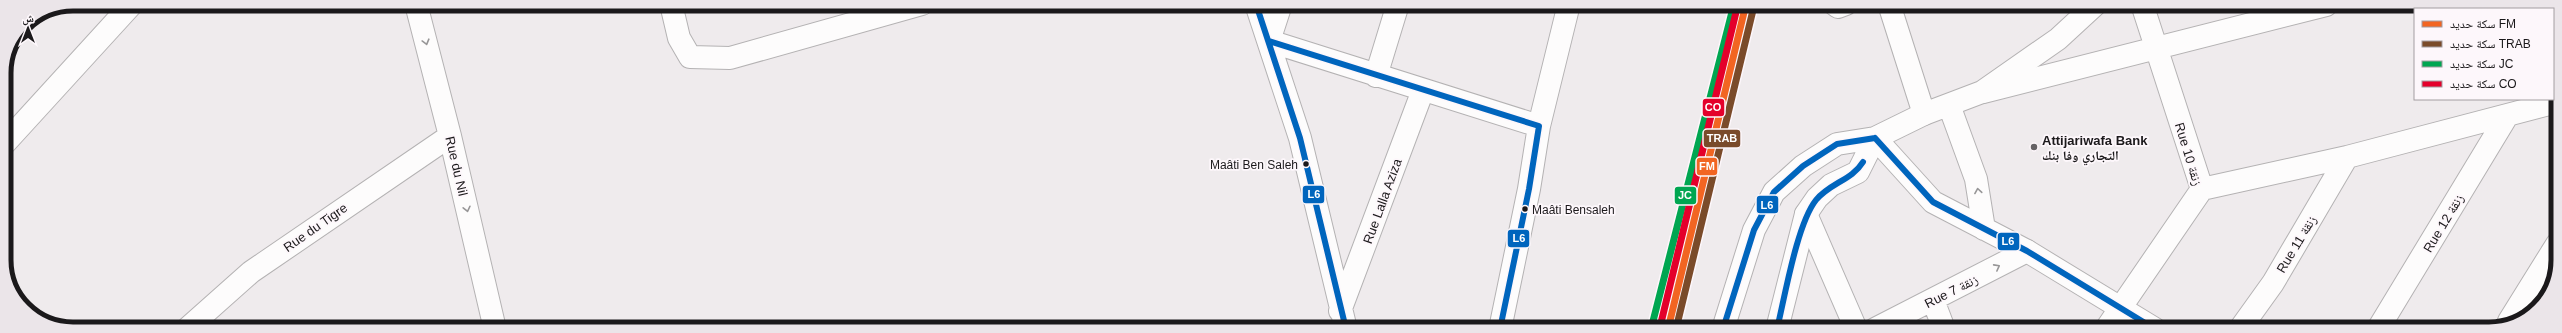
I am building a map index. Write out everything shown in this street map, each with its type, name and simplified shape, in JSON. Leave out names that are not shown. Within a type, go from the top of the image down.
[{"type":"street","points":[[11,136],[126,11]]},
{"type":"street","name":"Rue du Nil","points":[[418,11],[450,136],[494,322]]},
{"type":"street","points":[[673,11],[679,38],[690,57],[730,58],[897,11]]},
{"type":"street","points":[[1258,11],[1300,138],[1343,320]]},
{"type":"street","points":[[1269,41],[1279,11]]},
{"type":"street","points":[[1376,76],[1396,11]]},
{"type":"street","points":[[1501,322],[1529,190],[1539,126],[1567,11]]},
{"type":"street","points":[[1891,11],[1924,114]]},
{"type":"street","points":[[1982,92],[2058,39],[2088,11]]},
{"type":"street","name":"Rue 10 زنقة","points":[[2110,322],[2202,189],[2144,11]]},
{"type":"street","points":[[1726,322],[1754,230],[1774,192],[1803,166],[1837,144],[1875,138],[1924,114],[1982,92],[2298,11]]},
{"type":"street","points":[[1269,41],[1376,76],[1539,126]]},
{"type":"street","name":"Rue Lalla Aziza","points":[[1343,320],[1423,90]]},
{"type":"street","points":[[2202,189],[2348,157],[2551,104]]},
{"type":"street","points":[[1949,105],[1976,179],[1984,229]]},
{"type":"street","name":"Rue 12 زنقة","points":[[2382,322],[2507,116]]},
{"type":"street","name":"Rue du Tigre","points":[[195,322],[251,272],[450,136]]},
{"type":"street","points":[[1875,138],[1933,202],[2027,251],[2143,322]]},
{"type":"street","points":[[1779,322],[1806,214],[1816,198],[1831,185],[1858,172],[1875,138]]},
{"type":"street","name":"Rue 11 زنقة","points":[[2245,322],[2273,283],[2348,157]]},
{"type":"street","points":[[1806,214],[1853,322]]},
{"type":"street","name":"Rue 7 زنقة","points":[[1889,322],[2027,251]]},
{"type":"street","points":[[2512,318],[2551,254]]},
{"type":"street","points":[[1933,300],[1941,322]]},
{"type":"rail line","name":"JC","points":[[1653,322],[1732,11]]},
{"type":"rail line","name":"CO","points":[[1661,322],[1736,11]]},
{"type":"rail line","name":"FM","points":[[1670,322],[1744,11]]},
{"type":"rail line","name":"TRAB","points":[[1678,322],[1753,11]]},
{"type":"transit line","name":"L6","points":[[1258,11],[1300,138],[1344,322]]},
{"type":"transit line","name":"L6","points":[[1269,41],[1539,126],[1529,189],[1501,322]]},
{"type":"transit line","name":"L6","points":[[1875,138],[1933,202],[2027,251],[2144,322]]},
{"type":"transit line","name":"L6","points":[[1725,322],[1754,230],[1774,192],[1803,166],[1837,144],[1875,138]]},
{"type":"transit line","name":"L6","points":[[1779,322],[1792,261],[1809,211],[1822,194],[1853,173],[1863,162]]},
{"type":"place","name":"Attijariwafa Bank التجاري وفا بنك","points":[[2034,147]]},
{"type":"place","name":"Maâti Ben Saleh","points":[[1306,164]]},
{"type":"place","name":"Maâti Bensaleh","points":[[1525,209]]}]
